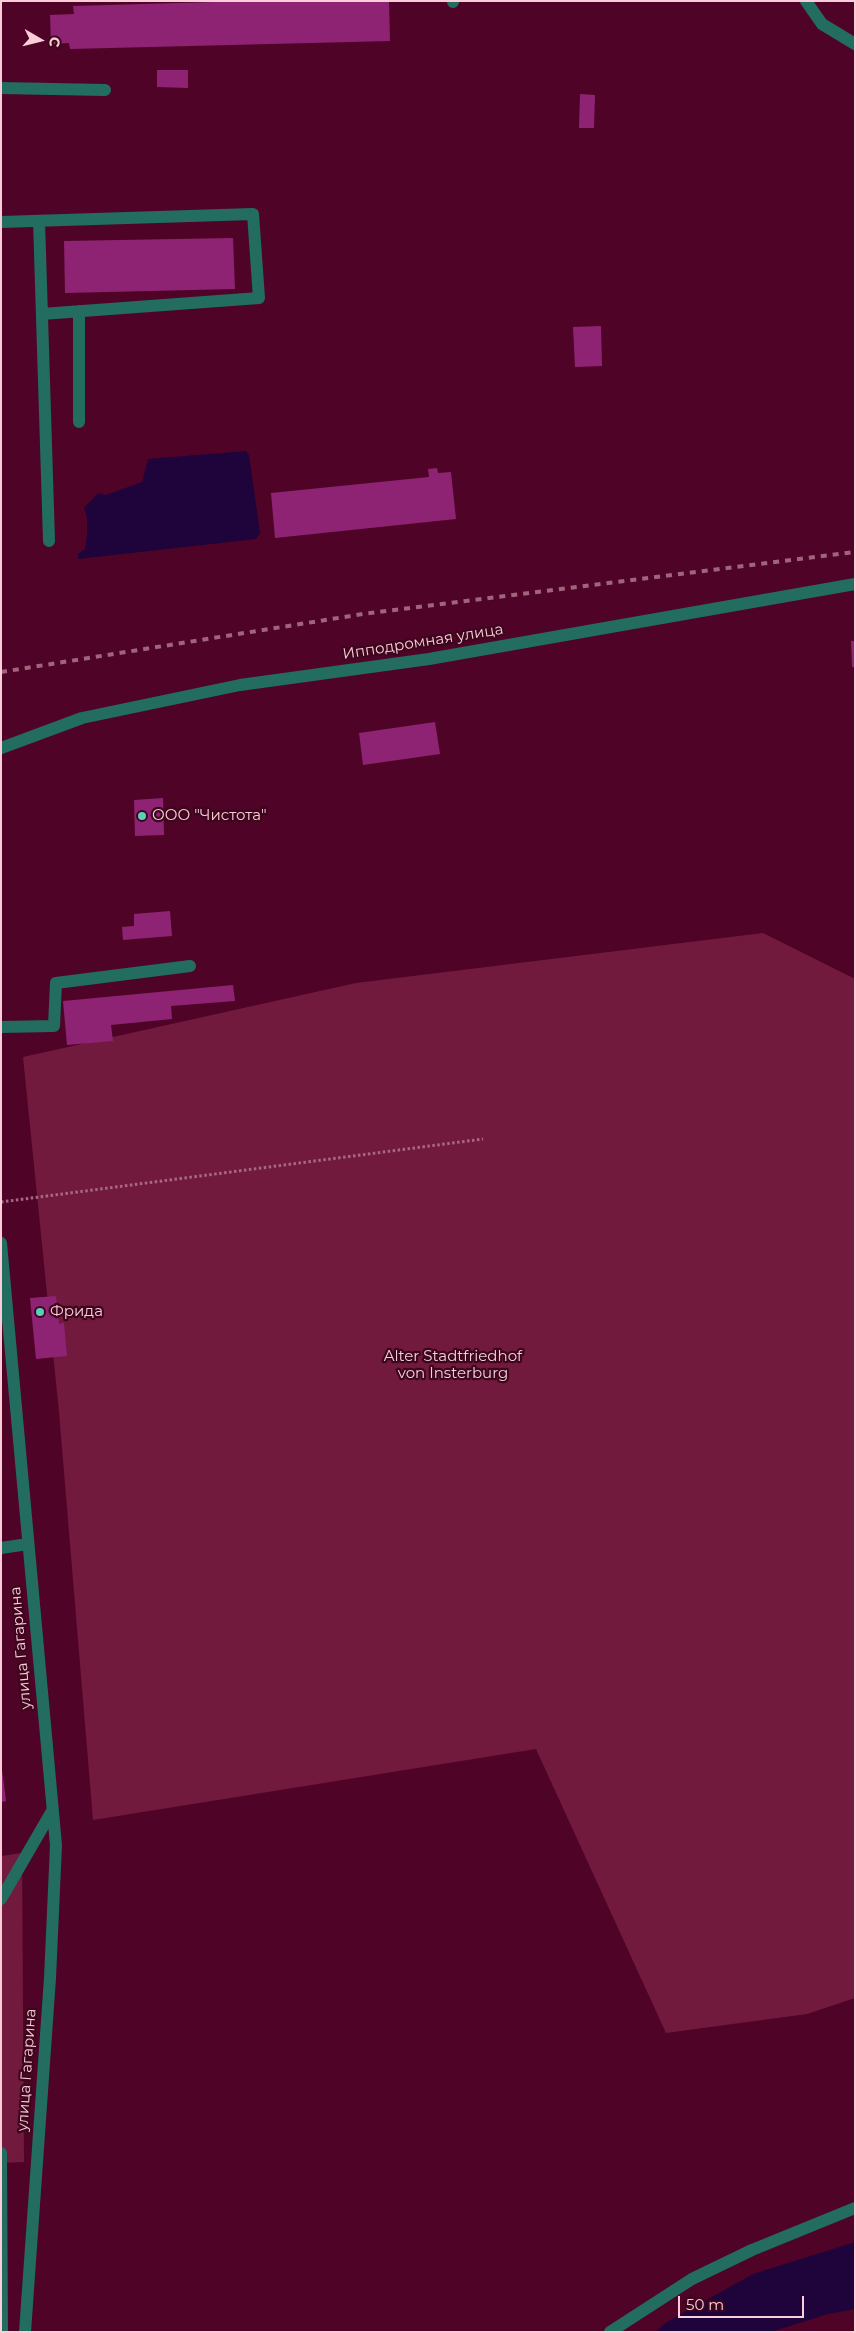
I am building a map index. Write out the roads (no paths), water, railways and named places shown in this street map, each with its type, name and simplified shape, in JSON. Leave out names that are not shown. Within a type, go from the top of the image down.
[{"type":"street","points":[[806,1],[822,24],[855,44]]},
{"type":"street","points":[[1,88],[105,90]]},
{"type":"street","points":[[1,222],[252,214],[259,298],[42,314]]},
{"type":"street","points":[[39,221],[49,541]]},
{"type":"street","points":[[79,311],[79,422]]},
{"type":"street","name":"Ипподромная улица","points":[[1,748],[82,718],[240,686],[428,659],[855,584]]},
{"type":"street","points":[[1,1027],[54,1026],[56,983],[190,966]]},
{"type":"street","name":"улица Гагарина","points":[[1,1243],[56,1845],[50,1968],[25,2332]]},
{"type":"street","points":[[1,1548],[28,1544]]},
{"type":"street","points":[[1,1899],[52,1810]]},
{"type":"street","points":[[1,2154],[2,2332]]},
{"type":"street","points":[[610,2332],[692,2279],[752,2250],[855,2208]]},
{"type":"railway","points":[[1,672],[363,614],[855,552]]},
{"type":"place","name":"ООО \"Чистота\"","points":[[142,816]]},
{"type":"place","name":"Фрида","points":[[40,1312]]},
{"type":"park label","name":"Alter Stadtfriedhof von Insterburg","points":[[453,1366]]}]
